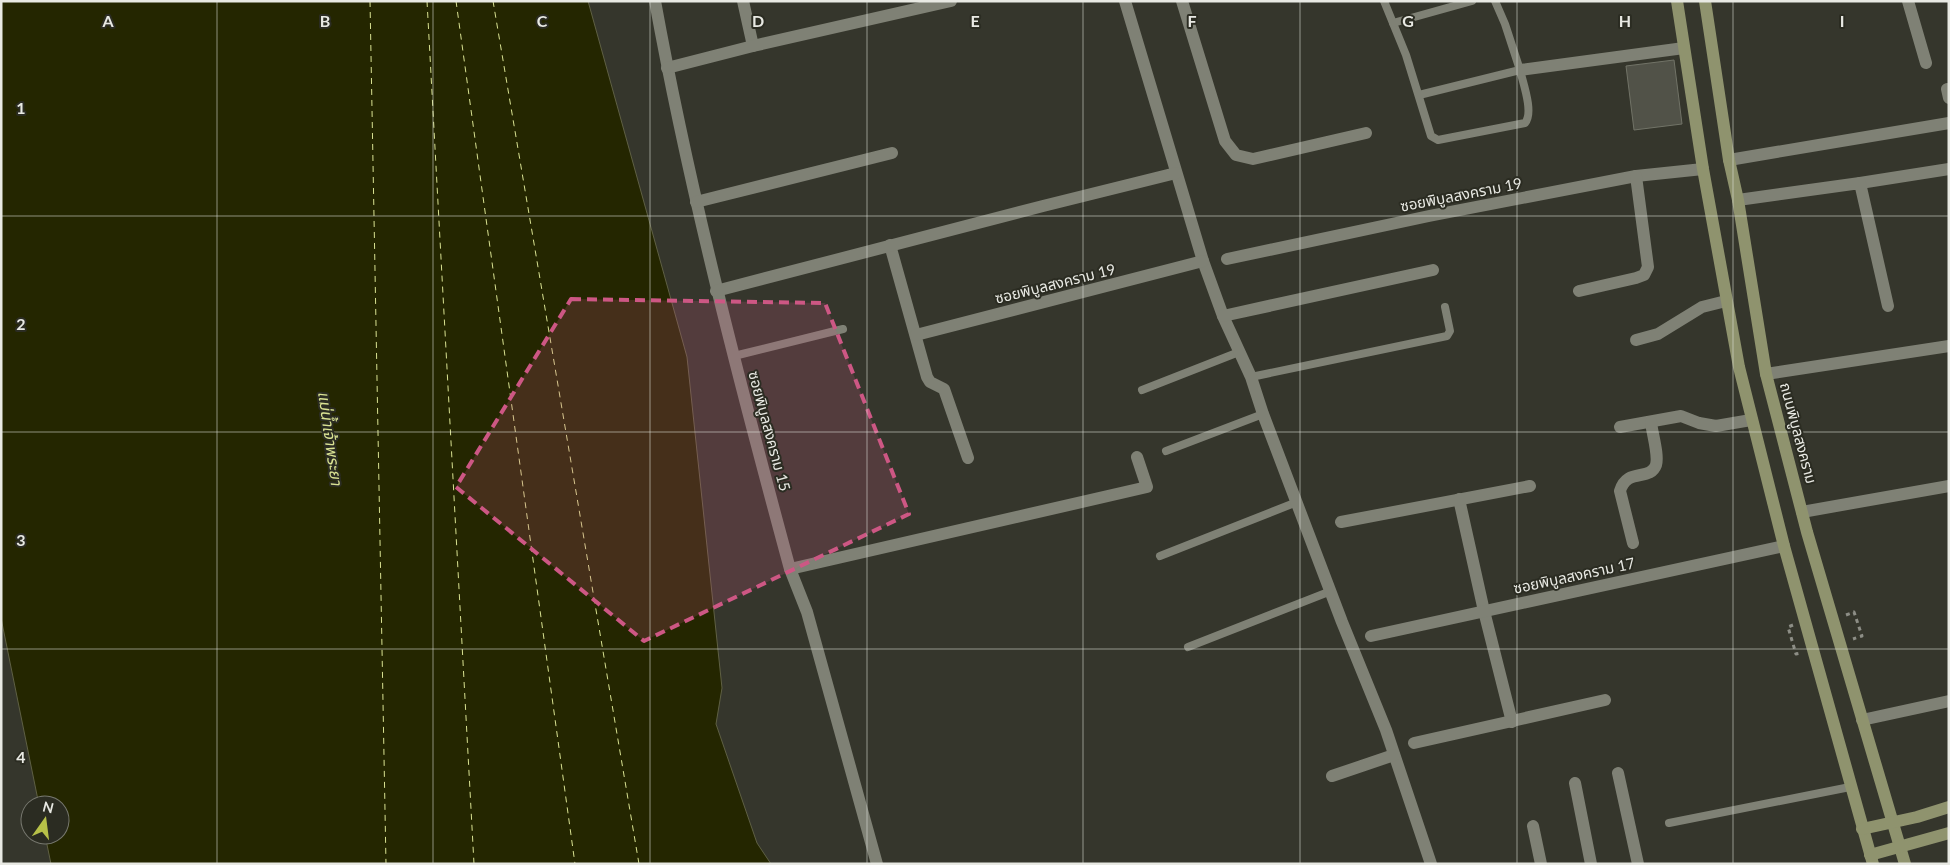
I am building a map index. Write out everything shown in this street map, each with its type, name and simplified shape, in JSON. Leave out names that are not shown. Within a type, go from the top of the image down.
[{"type":"main road","points":[[1677,1],[1726,301],[1751,420],[1871,859],[1900,846],[1949,833]]},
{"type":"main road","name":"ถนนพิบูลสงคราม","points":[[1705,1],[1729,160],[1738,200],[1766,374],[1802,512],[1905,864]]},
{"type":"main road","points":[[1862,829],[1917,817],[1949,806]]},
{"type":"street","name":"ซอยพิบูลสงคราม 15","points":[[655,1],[667,68],[716,291],[790,569],[807,612],[877,864]]},
{"type":"street","points":[[742,1],[753,46]]},
{"type":"street","points":[[667,68],[753,46],[952,1]]},
{"type":"street","points":[[1124,1],[1203,261],[1223,316],[1251,377],[1263,414],[1394,755],[1431,864]]},
{"type":"street","points":[[1182,1],[1225,140],[1236,155],[1253,159],[1366,133]]},
{"type":"street","points":[[1908,1],[1926,64]]},
{"type":"street","points":[[1520,70],[1684,48]]},
{"type":"street","points":[[1729,160],[1949,123]]},
{"type":"street","points":[[696,202],[892,153]]},
{"type":"street","name":"ซอยพิบูลสงคราม 19","points":[[1227,259],[1438,214],[1636,176],[1703,169]]},
{"type":"street","points":[[1738,200],[1949,169]]},
{"type":"street","points":[[716,291],[1176,173]]},
{"type":"street","points":[[1579,291],[1636,278],[1644,275],[1648,267],[1636,176]]},
{"type":"street","points":[[1860,183],[1888,306]]},
{"type":"street","points":[[890,246],[927,377],[930,382],[944,389],[968,458]]},
{"type":"street","name":"ซอยพิบูลสงคราม 19","points":[[916,335],[1203,261]]},
{"type":"street","points":[[1223,316],[1433,270]]},
{"type":"street","points":[[1636,340],[1658,334],[1702,307],[1726,301]]},
{"type":"street","points":[[1766,374],[1949,346]]},
{"type":"street","points":[[1620,427],[1682,416],[1699,423],[1716,426],[1751,420]]},
{"type":"street","points":[[1633,543],[1620,491],[1622,483],[1631,477],[1651,472],[1656,466],[1657,458],[1651,422]]},
{"type":"street","points":[[790,569],[1146,487],[1136,457]]},
{"type":"street","points":[[1341,522],[1530,486]]},
{"type":"street","points":[[1802,512],[1949,486]]},
{"type":"street","points":[[1459,499],[1484,611],[1512,722]]},
{"type":"street","name":"ซอยพิบูลสงคราม 17","points":[[1371,636],[1784,546]]},
{"type":"street","points":[[1414,743],[1606,700]]},
{"type":"street","points":[[1862,720],[1949,701]]},
{"type":"street","points":[[1332,776],[1394,755]]},
{"type":"street","points":[[1618,773],[1638,864]]},
{"type":"street","points":[[1575,782],[1590,864]]},
{"type":"street","points":[[1533,826],[1541,864]]},
{"type":"lane","points":[[1384,1],[1406,55],[1431,136],[1438,140],[1525,123],[1528,119],[1530,112],[1520,70],[1505,24],[1495,1]]},
{"type":"lane","points":[[1393,23],[1472,1]]},
{"type":"lane","points":[[1419,95],[1520,70]]},
{"type":"lane","points":[[1251,377],[1447,336],[1450,331],[1445,307]]},
{"type":"lane","points":[[734,356],[843,329]]},
{"type":"lane","points":[[1142,390],[1239,352]]},
{"type":"lane","points":[[1166,451],[1263,414]]},
{"type":"lane","points":[[1160,556],[1297,502]]},
{"type":"lane","points":[[1188,648],[1331,591]]},
{"type":"lane","points":[[1669,823],[1850,787]]},
{"type":"path","points":[[1854,612],[1862,636]]},
{"type":"path","points":[[1788,627],[1796,654]]},
{"type":"highlighted area","points":[[571,299],[825,303],[909,514],[644,641],[456,487]]},
{"type":"water","name":"แม่น้ำเจ้าพระยา","points":[[1,1],[588,1],[687,357],[722,688],[716,724],[757,843],[771,864],[51,864],[47,845],[70,845],[70,795],[37,795],[1,618]]},
{"type":"building","points":[[1674,60],[1682,124],[1634,130],[1626,66]]},
{"type":"ferry route","points":[[370,1],[386,864]]},
{"type":"ferry route","points":[[427,1],[474,864]]},
{"type":"ferry route","points":[[456,1],[575,864]]},
{"type":"ferry route","points":[[493,1],[639,864]]}]
